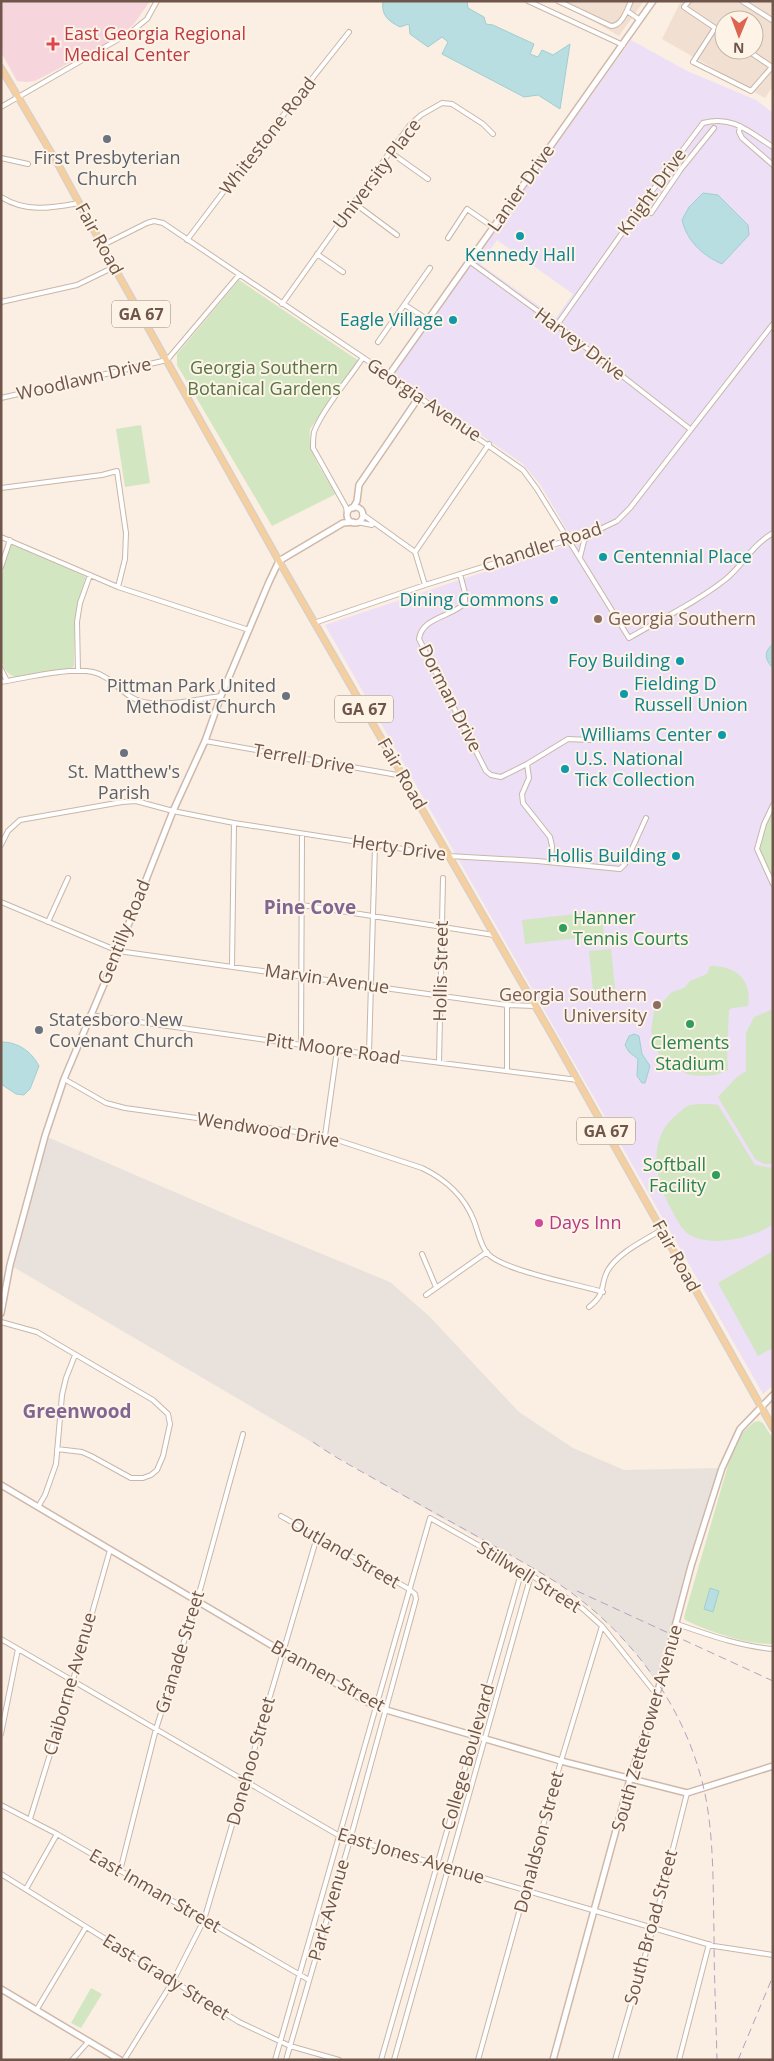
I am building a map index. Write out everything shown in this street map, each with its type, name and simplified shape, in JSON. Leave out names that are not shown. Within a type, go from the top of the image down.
[{"type":"main road","name":"Fair Road","points":[[1,68],[103,245],[314,623],[536,1006],[773,1428]]},
{"type":"street","points":[[1,107],[131,32],[147,19],[157,1]]},
{"type":"street","points":[[528,1],[623,45]]},
{"type":"street","points":[[558,1],[610,26],[617,26],[631,1]]},
{"type":"street","name":"Lanier Drive","points":[[389,375],[654,1]]},
{"type":"street","points":[[688,1],[684,7],[714,27]]},
{"type":"street","points":[[742,1],[772,20]]},
{"type":"street","points":[[626,11],[640,20]]},
{"type":"street","points":[[714,30],[693,62],[750,91],[772,66]]},
{"type":"street","name":"Whitestone Road","points":[[188,240],[243,166],[349,32]]},
{"type":"street","name":"University Place","points":[[282,304],[390,152],[410,125],[421,115],[442,103],[452,104],[493,134]]},
{"type":"street","name":"Knight Drive","points":[[557,326],[672,163],[704,123],[726,120],[740,126],[773,147]]},
{"type":"street","points":[[740,126],[739,132],[742,138],[773,165]]},
{"type":"street","points":[[651,213],[681,169],[714,128]]},
{"type":"street","points":[[390,152],[428,179]]},
{"type":"street","points":[[1,158],[28,164]]},
{"type":"street","points":[[672,163],[681,169]]},
{"type":"street","points":[[652,192],[662,198]]},
{"type":"street","points":[[1,198],[16,205],[38,209],[79,203]]},
{"type":"street","points":[[354,203],[397,235]]},
{"type":"street","points":[[448,238],[467,209],[493,226]]},
{"type":"street","name":"Georgia Avenue","points":[[103,245],[154,221],[163,224],[489,444],[523,470],[538,488],[629,638],[724,580],[755,546],[773,533]]},
{"type":"street","points":[[318,254],[343,272]]},
{"type":"street","name":"Harvey Drive","points":[[469,261],[557,326],[690,429]]},
{"type":"street","points":[[1,302],[77,285],[114,267]]},
{"type":"street","points":[[378,342],[430,268]]},
{"type":"street","points":[[167,360],[240,275]]},
{"type":"street","points":[[405,305],[428,320]]},
{"type":"street","name":"Chandler Road","points":[[314,623],[568,538],[592,532],[617,521],[773,324]]},
{"type":"street","points":[[362,359],[335,397],[314,432],[313,440],[313,448],[350,507],[362,512]]},
{"type":"street","name":"Woodlawn Drive","points":[[1,398],[167,360]]},
{"type":"street","points":[[420,397],[359,485],[357,501],[362,512],[375,525],[415,552],[425,585]]},
{"type":"street","points":[[415,552],[489,444]]},
{"type":"street","points":[[1,488],[116,471],[126,533],[125,559],[118,587]]},
{"type":"street","points":[[279,561],[342,523],[350,507],[357,501]]},
{"type":"street","points":[[355,522],[361,519],[362,512]]},
{"type":"street","points":[[347,516],[355,522]]},
{"type":"street","points":[[342,523],[355,522],[375,525]]},
{"type":"street","points":[[580,557],[584,541],[592,532]]},
{"type":"street","points":[[1,537],[118,587],[249,630]]},
{"type":"street","points":[[1,567],[10,540]]},
{"type":"street","name":"Gentilly Road","points":[[1,1313],[10,1265],[45,1136],[64,1079],[118,950],[172,811],[205,742],[221,696],[279,561]]},
{"type":"street","name":"Dorman Drive","points":[[460,574],[465,594],[465,603],[424,626],[419,639],[486,771],[491,776],[501,777],[527,764],[568,739],[590,740],[603,732]]},
{"type":"street","points":[[78,671],[77,622],[80,603],[90,575]]},
{"type":"street","points":[[1,669],[7,681]]},
{"type":"street","points":[[1,682],[78,671],[93,672],[105,676],[132,698],[152,704],[221,696]]},
{"type":"street","name":"Terrell Drive","points":[[205,742],[403,776]]},
{"type":"street","points":[[527,764],[529,778],[522,794],[523,803],[550,837],[552,846],[551,862]]},
{"type":"street","name":"Herty Drive","points":[[1,845],[8,831],[20,820],[136,801],[172,811],[234,823],[449,856],[551,862],[620,869],[625,864],[646,818]]},
{"type":"street","points":[[773,805],[764,824],[757,849],[773,884]]},
{"type":"street","points":[[232,966],[234,823]]},
{"type":"street","points":[[300,1045],[302,834]]},
{"type":"street","points":[[370,1053],[375,845]]},
{"type":"street","points":[[48,922],[68,878]]},
{"type":"street","name":"Hollis Street","points":[[439,1063],[443,878]]},
{"type":"street","name":"Marvin Avenue","points":[[1,902],[118,950],[507,1005],[536,1006]]},
{"type":"street","points":[[302,905],[494,935]]},
{"type":"street","points":[[507,1005],[507,1071]]},
{"type":"street","name":"Pitt Moore Road","points":[[90,1015],[337,1050],[578,1080]]},
{"type":"street","points":[[325,1136],[337,1050]]},
{"type":"street","name":"Wendwood Drive","points":[[64,1079],[106,1103],[125,1108],[325,1136],[387,1155],[437,1175],[455,1191],[470,1209],[479,1237],[487,1252]]},
{"type":"street","points":[[589,1306],[598,1300],[608,1270],[622,1256],[661,1230]]},
{"type":"street","points":[[426,1295],[436,1286],[487,1252],[503,1264],[602,1292]]},
{"type":"street","points":[[422,1254],[436,1286]]},
{"type":"street","points":[[1,1322],[37,1332],[161,1406],[168,1414],[170,1424],[169,1436],[157,1470],[143,1478],[131,1478],[82,1452],[57,1449]]},
{"type":"street","points":[[38,1507],[52,1479],[62,1395],[75,1355]]},
{"type":"street","name":"South Zetterower Avenue","points":[[553,2060],[630,1779],[677,1624],[691,1566],[725,1460],[740,1429],[773,1395]]},
{"type":"street","name":"Granade Street","points":[[120,1870],[156,1728],[197,1600],[243,1434]]},
{"type":"street","name":"Brannen Street","points":[[1,1485],[376,1707],[561,1761],[687,1793]]},
{"type":"street","name":"Outland Street","points":[[281,1516],[408,1589]]},
{"type":"street","name":"Stillwell Street","points":[[430,1518],[563,1594],[602,1626],[657,1695]]},
{"type":"street","name":"Park Avenue","points":[[275,2060],[408,1589],[430,1518]]},
{"type":"street","name":"Donehoo Street","points":[[122,2060],[173,1981],[204,1920],[317,1537]]},
{"type":"street","name":"Claiborne Avenue","points":[[30,1819],[73,1680],[110,1550]]},
{"type":"street","name":"College Boulevard","points":[[381,2060],[522,1570]]},
{"type":"street","name":"College Boulevard","points":[[394,2060],[530,1575]]},
{"type":"street","name":"Park Avenue","points":[[286,2060],[416,1605],[415,1594],[408,1589]]},
{"type":"street","points":[[677,1624],[726,1641],[757,1648],[773,1649]]},
{"type":"street","name":"Donaldson Street","points":[[478,2060],[561,1761],[602,1626]]},
{"type":"street","name":"East Jones Avenue","points":[[1,1639],[338,1835],[350,1840],[709,1944],[773,1956]]},
{"type":"street","points":[[1,1734],[18,1648]]},
{"type":"street","points":[[687,1793],[773,1766]]},
{"type":"street","name":"South Broad Street","points":[[615,2060],[687,1793]]},
{"type":"street","name":"East Inman Street","points":[[1,1805],[57,1834],[309,1980]]},
{"type":"street","points":[[26,1889],[57,1834]]},
{"type":"street","name":"East Grady Street","points":[[1,1874],[239,2022],[290,2046],[340,2060]]},
{"type":"street","points":[[37,2009],[86,1927]]},
{"type":"street","points":[[678,2060],[709,1944]]},
{"type":"street","points":[[1,1988],[122,2060]]},
{"type":"street","points":[[72,2060],[90,2041]]},
{"type":"shaded area","name":"East Georgia Regional Medical Center","points":[[1,1],[150,1],[134,24],[120,36],[35,81],[26,82],[17,81],[1,52]]},
{"type":"shaded area","points":[[558,1],[644,1],[619,36]]},
{"type":"shaded area","points":[[681,1],[773,1],[773,86],[765,98],[662,39]]},
{"type":"shaded area","name":"Georgia Southern University","points":[[631,40],[687,71],[756,100],[773,113],[773,1385],[763,1394],[325,625],[574,542],[540,484],[523,464],[393,374]],"holes":[[[497,240],[573,294],[556,318],[480,264]]]},
{"type":"shaded area","points":[[45,1136],[237,1219],[390,1282],[429,1316],[519,1412],[573,1448],[624,1470],[722,1468],[691,1566],[659,1687],[642,1661],[614,1629],[580,1598],[544,1574],[431,1512],[10,1265]]},
{"type":"green space","name":"Georgia Southern Botanical Gardens","points":[[239,280],[359,361],[310,429],[311,447],[314,455],[336,494],[272,526],[177,365],[177,354]]},
{"type":"green space","points":[[141,425],[150,483],[125,487],[116,429]]},
{"type":"green space","points":[[12,544],[16,544],[86,577],[77,611],[74,665],[72,669],[16,677],[8,673],[2,664],[1,577],[9,548]]},
{"type":"green space","points":[[773,805],[773,884],[757,849]]},
{"type":"green space","name":"Hanner Tennis Courts","points":[[602,911],[604,935],[525,944],[522,920]]},
{"type":"green space","points":[[611,949],[616,997],[594,999],[589,951]]},
{"type":"green space","name":"Clements Stadium","points":[[710,966],[727,968],[745,981],[749,997],[748,1006],[729,1010],[728,1070],[715,1075],[690,1075],[665,1062],[659,1055],[651,1031],[654,1011],[672,992],[684,988],[690,981],[707,974]]},
{"type":"green space","points":[[773,1009],[773,1164],[764,1164],[755,1159],[718,1097],[737,1077],[746,1071],[746,1033],[754,1017]]},
{"type":"green space","name":"Softball Facility","points":[[718,1105],[755,1165],[773,1168],[773,1224],[745,1237],[711,1241],[689,1234],[676,1219],[658,1176],[657,1151],[665,1127],[688,1106]]},
{"type":"green space","points":[[773,1251],[773,1348],[758,1356],[718,1283]]},
{"type":"green space","points":[[759,1421],[763,1423],[773,1439],[773,1644],[752,1642],[716,1633],[685,1620],[684,1617],[731,1455],[743,1432],[754,1422]]},
{"type":"green space","points":[[91,1988],[102,1994],[81,2028],[71,2023]]},
{"type":"water","points":[[383,1],[467,1],[468,8],[484,17],[486,24],[493,25],[534,44],[530,54],[538,57],[542,50],[553,55],[570,44],[560,109],[538,95],[524,97],[442,54],[448,42],[442,37],[428,47],[410,34],[409,24],[400,27],[386,17],[383,10]]},
{"type":"water","points":[[703,193],[718,195],[748,225],[749,235],[722,264],[696,247],[684,228],[682,220],[689,207]]},
{"type":"water","points":[[773,644],[773,668],[768,662],[766,653]]},
{"type":"water","points":[[634,1034],[639,1036],[642,1054],[650,1066],[645,1083],[642,1083],[637,1076],[638,1059],[629,1052],[625,1045],[629,1036]]},
{"type":"water","points":[[1,1042],[7,1042],[23,1048],[39,1066],[30,1089],[24,1095],[16,1094],[1,1084]]},
{"type":"water","points":[[710,1588],[719,1591],[713,1612],[704,1609]]},
{"type":"railway","points":[[313,1442],[346,1463],[523,1562],[573,1594],[600,1616],[625,1642],[648,1669],[668,1699],[684,1731],[697,1764],[709,1816],[713,1866],[717,2060]]},
{"type":"railway","points":[[577,1591],[773,1681]]},
{"type":"railway","points":[[738,2060],[773,1976]]},
{"type":"place","name":"East Georgia Regional Medical Center","points":[[53,44]]},
{"type":"place","name":"First Presbyterian Church","points":[[107,139]]},
{"type":"place","name":"Kennedy Hall","points":[[520,236]]},
{"type":"place","name":"Eagle Village","points":[[453,320]]},
{"type":"place","name":"Centennial Place","points":[[603,557]]},
{"type":"place","name":"Dining Commons","points":[[554,600]]},
{"type":"place","name":"Georgia Southern","points":[[598,619]]},
{"type":"place","name":"Foy Building","points":[[680,661]]},
{"type":"place","name":"Fielding D Russell Union","points":[[624,694]]},
{"type":"place","name":"Pittman Park United Methodist Church","points":[[286,696]]},
{"type":"place","name":"Williams Center","points":[[722,735]]},
{"type":"place","name":"St. Matthew's Parish","points":[[124,753]]},
{"type":"place","name":"U.S. National Tick Collection","points":[[565,769]]},
{"type":"place","name":"Hollis Building","points":[[676,856]]},
{"type":"place","name":"Hanner Tennis Courts","points":[[563,928]]},
{"type":"place","name":"Georgia Southern University","points":[[657,1005]]},
{"type":"place","name":"Clements Stadium","points":[[690,1024]]},
{"type":"place","name":"Statesboro New Covenant Church","points":[[39,1030]]},
{"type":"place","name":"Softball Facility","points":[[716,1175]]},
{"type":"place","name":"Days Inn","points":[[539,1223]]},
{"type":"district","name":"Pine Cove","points":[[310,907]]},
{"type":"district","name":"Greenwood","points":[[77,1411]]}]
